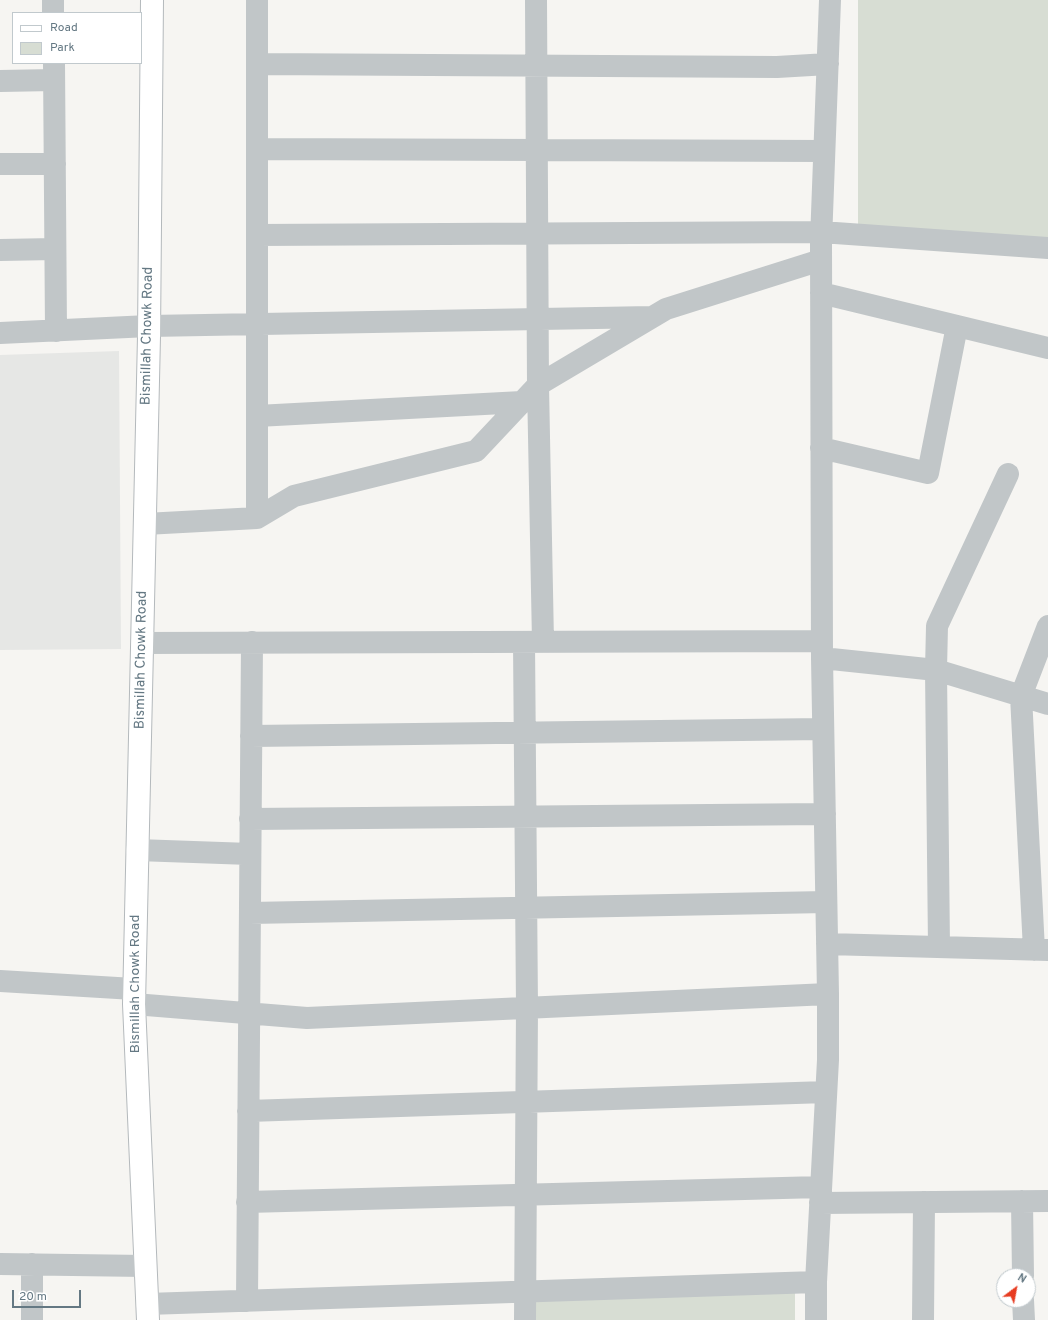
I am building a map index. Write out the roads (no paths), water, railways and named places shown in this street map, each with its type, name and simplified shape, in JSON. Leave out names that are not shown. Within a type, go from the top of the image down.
[{"type":"main road","name":"Bismillah Chowk Road","points":[[147,1312],[134,997],[149,326],[152,0]]},
{"type":"street","points":[[53,0],[53,12]]},
{"type":"street","points":[[257,0],[257,518]]},
{"type":"street","points":[[525,1320],[527,1008],[525,733],[533,642],[538,385],[536,0]]},
{"type":"street","points":[[816,1320],[816,1282],[828,1060],[822,650],[821,232],[830,0]]},
{"type":"street","points":[[257,64],[778,67],[828,64]]},
{"type":"street","points":[[0,81],[54,71],[56,330]]},
{"type":"street","points":[[257,149],[824,151]]},
{"type":"street","points":[[0,164],[55,164]]},
{"type":"street","points":[[257,235],[821,232],[1048,248]]},
{"type":"street","points":[[0,250],[56,250]]},
{"type":"street","points":[[145,524],[257,518],[294,496],[476,451],[538,385],[666,309],[821,260]]},
{"type":"street","points":[[821,293],[1048,348]]},
{"type":"street","points":[[0,333],[149,326],[653,317]]},
{"type":"street","points":[[821,448],[928,472],[957,326]]},
{"type":"street","points":[[257,416],[522,402]]},
{"type":"street","points":[[939,947],[936,670],[937,626],[1008,474]]},
{"type":"street","points":[[827,944],[1041,950],[1021,696],[1048,626]]},
{"type":"street","points":[[247,1301],[252,642]]},
{"type":"street","points":[[142,643],[533,642],[822,650],[936,670],[1048,704]]},
{"type":"street","points":[[251,736],[823,729]]},
{"type":"street","points":[[250,819],[825,814]]},
{"type":"street","points":[[137,850],[250,854]]},
{"type":"street","points":[[250,913],[826,902]]},
{"type":"street","points":[[0,980],[248,1013],[307,1018],[828,994]]},
{"type":"street","points":[[248,1111],[826,1092]]},
{"type":"street","points":[[247,1202],[526,1195],[821,1195],[924,1202],[1048,1202]]},
{"type":"street","points":[[1022,1201],[1023,1268]]},
{"type":"street","points":[[923,1320],[924,1202]]},
{"type":"street","points":[[0,1264],[145,1266]]},
{"type":"street","points":[[32,1264],[32,1320]]},
{"type":"street","points":[[147,1312],[247,1301],[816,1282]]},
{"type":"street","points":[[1023,1308],[1024,1320]]}]
